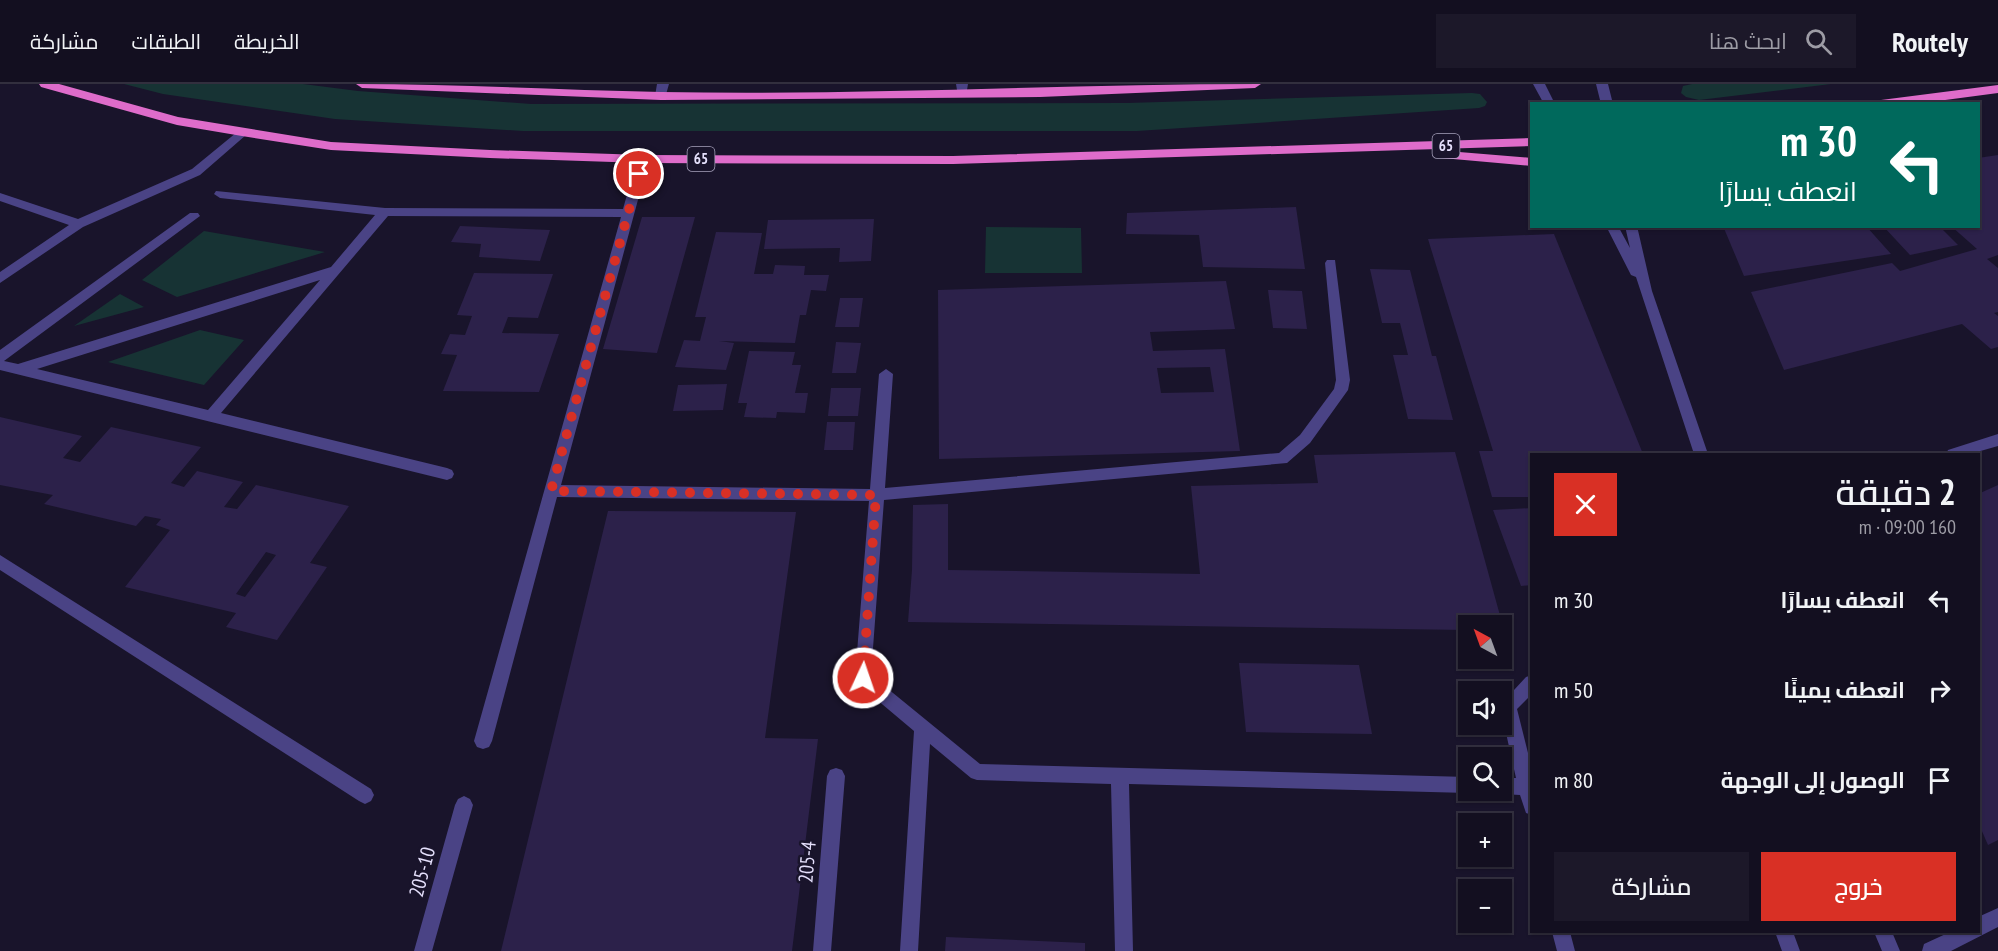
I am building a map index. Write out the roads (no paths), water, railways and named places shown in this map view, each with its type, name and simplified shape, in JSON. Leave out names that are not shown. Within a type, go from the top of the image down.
[{"type":"highway","name":"65","points":[[45,84],[177,121],[332,146],[643,159],[953,160],[1530,142]]},
{"type":"highway","points":[[362,84],[662,90],[962,89],[1040,93],[1256,84]]},
{"type":"highway","points":[[1897,102],[1998,89]]},
{"type":"highway","points":[[1365,149],[1530,162]]},
{"type":"street","points":[[1539,84],[1549,102]]},
{"type":"street","points":[[1602,84],[1606,102]]},
{"type":"street","points":[[0,278],[79,224],[196,172],[242,132]]},
{"type":"street","points":[[483,741],[643,159]]},
{"type":"street","points":[[220,194],[385,212],[628,213]]},
{"type":"street","points":[[0,197],[79,224]]},
{"type":"street","points":[[211,416],[385,212]]},
{"type":"street","points":[[0,357],[194,216]]},
{"type":"street","points":[[1613,228],[1646,291]]},
{"type":"street","points":[[1631,228],[1646,291],[1701,453]]},
{"type":"street","points":[[551,491],[876,495],[1282,459],[1305,439],[1341,390],[1344,381],[1331,263]]},
{"type":"street","points":[[20,369],[336,270]]},
{"type":"street","points":[[0,365],[447,474]]},
{"type":"street","points":[[886,374],[863,678],[977,772],[1458,785]]},
{"type":"street","points":[[1956,453],[1998,440]]},
{"type":"street","points":[[0,562],[365,795]]},
{"type":"street","points":[[1530,684],[1508,707],[1530,799]]},
{"type":"street","points":[[909,951],[923,728]]},
{"type":"street","name":"205-4","points":[[822,951],[836,776]]},
{"type":"street","points":[[1120,776],[1124,951]]},
{"type":"street","points":[[1512,786],[1527,787]]},
{"type":"street","name":"205-10","points":[[423,951],[464,805]]},
{"type":"street","points":[[1980,926],[1998,917]]},
{"type":"street","points":[[1561,933],[1566,951]]},
{"type":"street","points":[[1784,933],[1791,951]]},
{"type":"street","points":[[1883,933],[1891,951]]},
{"type":"street","points":[[1931,951],[1968,933]]}]
